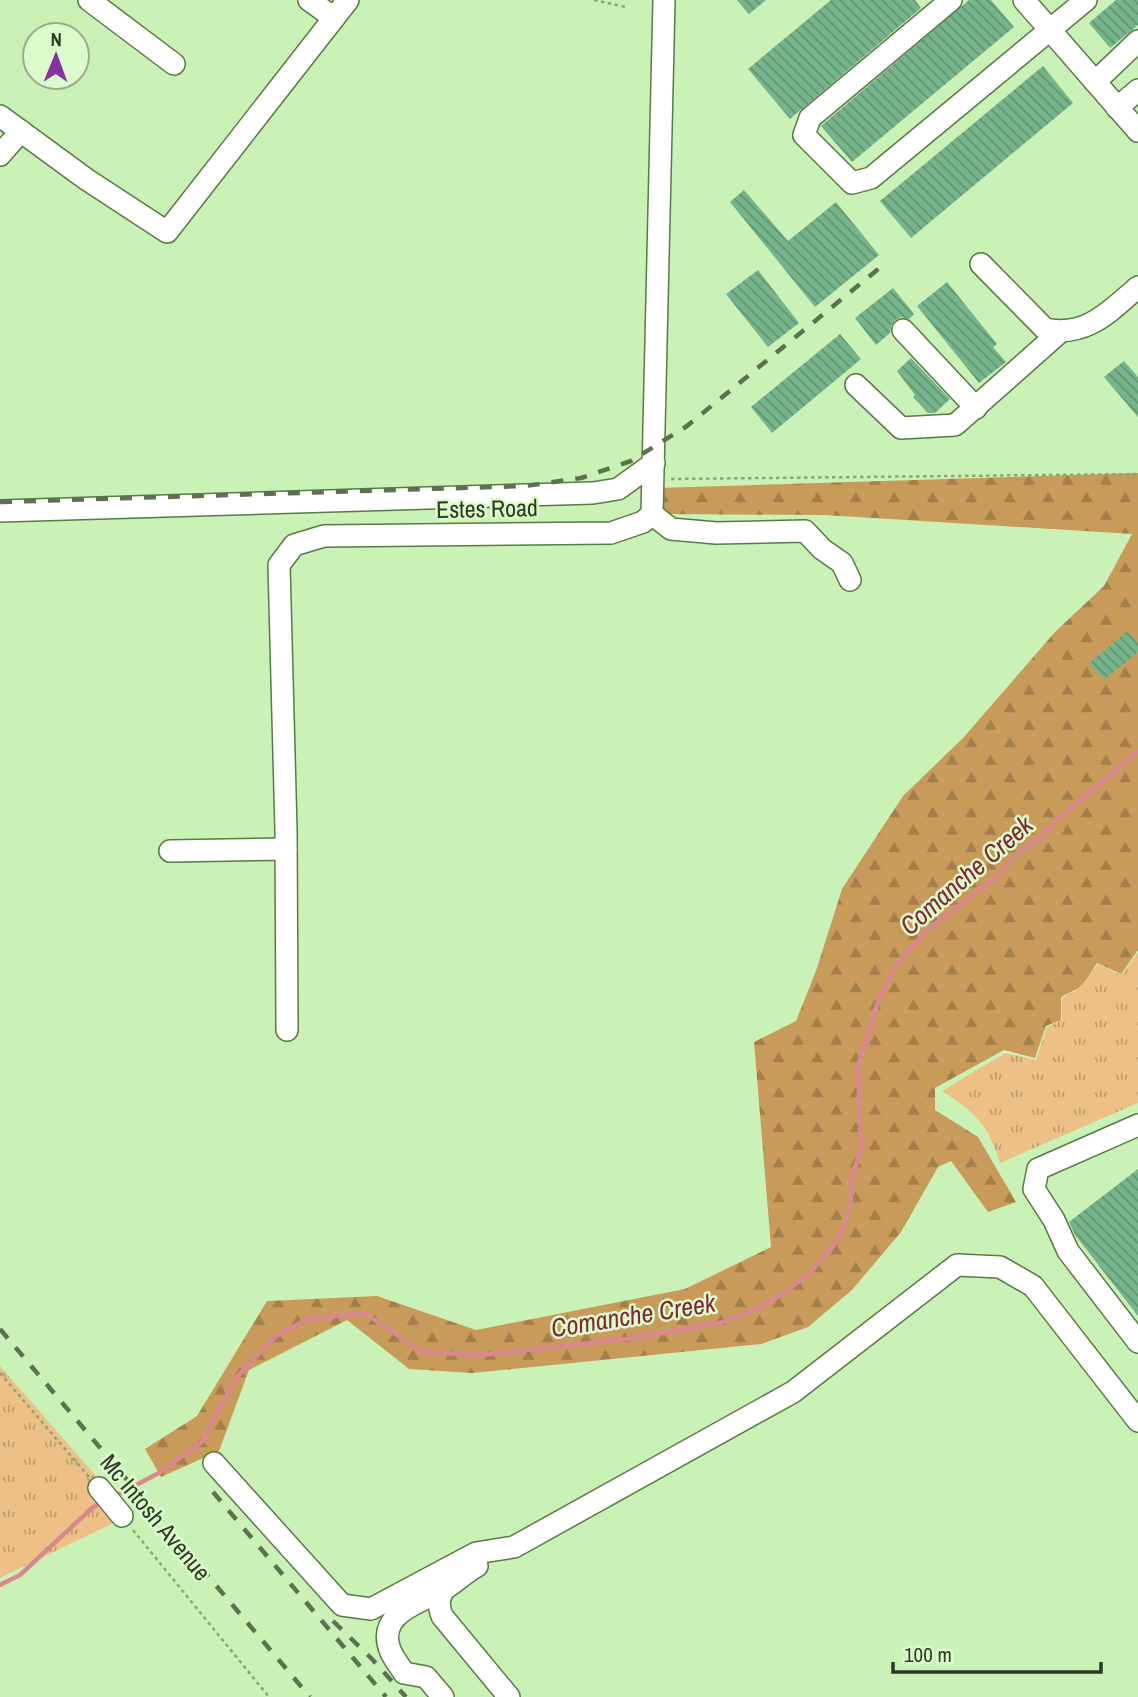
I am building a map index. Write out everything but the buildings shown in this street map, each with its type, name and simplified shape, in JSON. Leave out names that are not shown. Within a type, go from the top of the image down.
[{"type":"street","points":[[89,0],[174,64]]},
{"type":"street","points":[[309,0],[334,18]]},
{"type":"street","points":[[0,116],[86,179],[167,232],[348,0]]},
{"type":"street","points":[[664,0],[652,514],[671,529],[716,533],[805,531],[842,563],[850,580]]},
{"type":"street","points":[[951,0],[810,118],[804,135],[852,183],[871,178],[1086,0]]},
{"type":"street","points":[[1024,0],[1138,131]]},
{"type":"street","points":[[1095,82],[1138,41]]},
{"type":"street","points":[[1118,108],[1138,90]]},
{"type":"street","points":[[0,155],[21,131]]},
{"type":"street","points":[[981,264],[1045,329],[1060,332],[1097,323],[1138,287]]},
{"type":"street","points":[[903,330],[976,408]]},
{"type":"street","points":[[856,384],[901,428],[955,425],[1060,332]]},
{"type":"street","points":[[0,511],[593,493],[618,489],[654,472]]},
{"type":"street","name":"Estes Road","points":[[287,1030],[286,849],[279,565],[294,545],[324,536],[611,533],[643,522],[652,514]]},
{"type":"street","points":[[170,851],[286,849]]},
{"type":"street","points":[[1138,1125],[1038,1169],[1034,1189],[1054,1220],[1068,1251],[1138,1342]]},
{"type":"street","points":[[443,1697],[426,1677],[404,1674],[390,1649],[389,1633],[395,1618],[405,1607],[445,1588],[474,1567],[793,1391],[957,1265],[1000,1267],[1033,1286],[1138,1421]]},
{"type":"street","points":[[214,1463],[342,1605],[371,1609],[476,1553],[513,1547]]},
{"type":"street","name":"Mc Intosh Avenue","points":[[99,1488],[122,1516]]},
{"type":"street","points":[[445,1588],[440,1596],[442,1616],[509,1697]]},
{"type":"path","points":[[594,0],[625,7]]},
{"type":"path","points":[[654,472],[1138,474]]},
{"type":"path","name":"Mc Intosh Avenue","points":[[0,1373],[99,1488]]},
{"type":"path","name":"Mc Intosh Avenue","points":[[122,1516],[269,1697]]},
{"type":"green space","points":[[1138,473],[1138,950],[1121,974],[1097,963],[1080,987],[1061,998],[1061,1020],[1046,1026],[1035,1058],[1004,1050],[935,1088],[935,1110],[978,1137],[1016,1202],[988,1212],[951,1161],[938,1167],[901,1232],[852,1290],[808,1327],[761,1344],[472,1373],[409,1369],[347,1320],[249,1370],[219,1451],[161,1477],[145,1449],[197,1416],[267,1301],[377,1296],[476,1330],[685,1289],[771,1247],[754,1042],[796,1021],[816,971],[842,889],[903,796],[963,738],[1055,632],[1104,586],[1132,534],[825,515],[660,514],[658,488]]},
{"type":"green space","points":[[1138,953],[1138,1103],[1000,1163],[990,1138],[979,1121],[942,1091],[1005,1053],[1036,1060],[1047,1027],[1062,1020],[1062,999],[1068,993],[1075,992],[1098,964],[1121,975]]},
{"type":"green space","points":[[0,1366],[130,1515],[0,1578]]},
{"type":"waterway","name":"Comanche Creek","points":[[115,1496],[159,1473],[201,1443],[236,1378],[276,1336],[308,1319],[364,1313],[422,1352],[481,1355],[628,1339],[720,1323],[755,1310],[781,1295],[810,1273],[840,1237],[851,1204],[851,1179],[861,1150],[858,1067],[877,1004],[894,968],[925,932],[996,877],[1021,850],[1045,836],[1045,831],[1138,751]]},
{"type":"waterway","name":"Comanche Creek","points":[[0,1585],[20,1575],[92,1508],[104,1501]]},
{"type":"railway","points":[[0,502],[525,486],[581,478],[631,461],[687,426],[882,266]]},
{"type":"railway","points":[[0,1329],[310,1697]]},
{"type":"railway","points":[[213,1492],[386,1697]]},
{"type":"railway","points":[[333,1621],[406,1697]]}]
